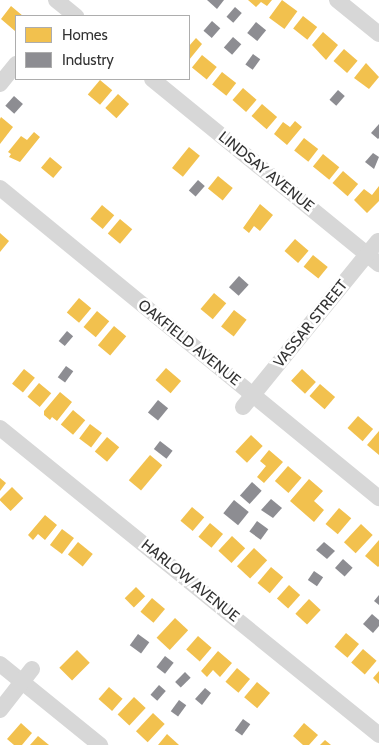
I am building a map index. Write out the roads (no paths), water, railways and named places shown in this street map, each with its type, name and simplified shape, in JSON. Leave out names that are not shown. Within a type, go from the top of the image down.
[{"type":"street","points":[[337,0],[379,34]]},
{"type":"street","points":[[61,6],[74,15]]},
{"type":"street","points":[[0,84],[15,65]]},
{"type":"street","name":"LINDSAY AVENUE","points":[[153,80],[373,260]]},
{"type":"street","name":"OAKFIELD AVENUE","points":[[0,188],[248,401],[379,498]]},
{"type":"street","name":"VASSAR STREET","points":[[248,401],[373,260],[378,241]]},
{"type":"street","name":"HARLOW AVENUE","points":[[0,428],[379,736]]},
{"type":"street","points":[[0,664],[27,675],[100,745]]},
{"type":"street","points":[[0,710],[27,675]]}]
